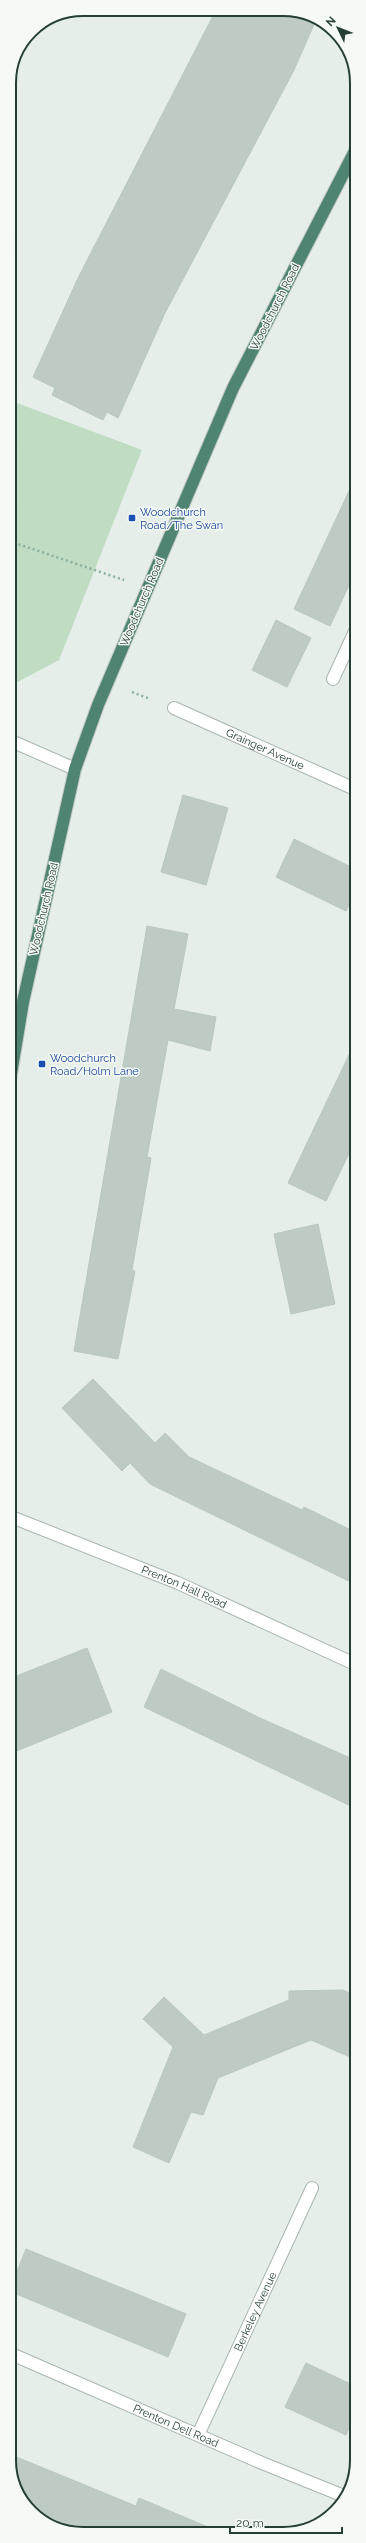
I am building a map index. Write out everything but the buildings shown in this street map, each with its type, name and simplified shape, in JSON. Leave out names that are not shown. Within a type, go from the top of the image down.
[{"type":"highway","name":"Woodchurch Road","points":[[16,1047],[24,1002],[75,768],[107,683],[233,388],[350,160]]},
{"type":"street","points":[[333,679],[350,642]]},
{"type":"street","name":"Grainger Avenue","points":[[174,708],[350,787]]},
{"type":"street","points":[[16,743],[75,768]]},
{"type":"street","name":"Prenton Hall Road","points":[[16,1519],[178,1583],[350,1662]]},
{"type":"street","name":"Berkeley Avenue","points":[[198,2435],[312,2188]]},
{"type":"street","name":"Prenton Dell Road","points":[[16,2356],[341,2495]]},
{"type":"path","points":[[16,543],[147,588]]},
{"type":"path","points":[[107,683],[174,708]]},
{"type":"green space","points":[[16,403],[142,450],[59,660],[16,683]]},
{"type":"place","name":"Woodchurch Road/The Swan","points":[[132,518]]},
{"type":"place","name":"Woodchurch Road/Holm Lane","points":[[42,1064]]}]
